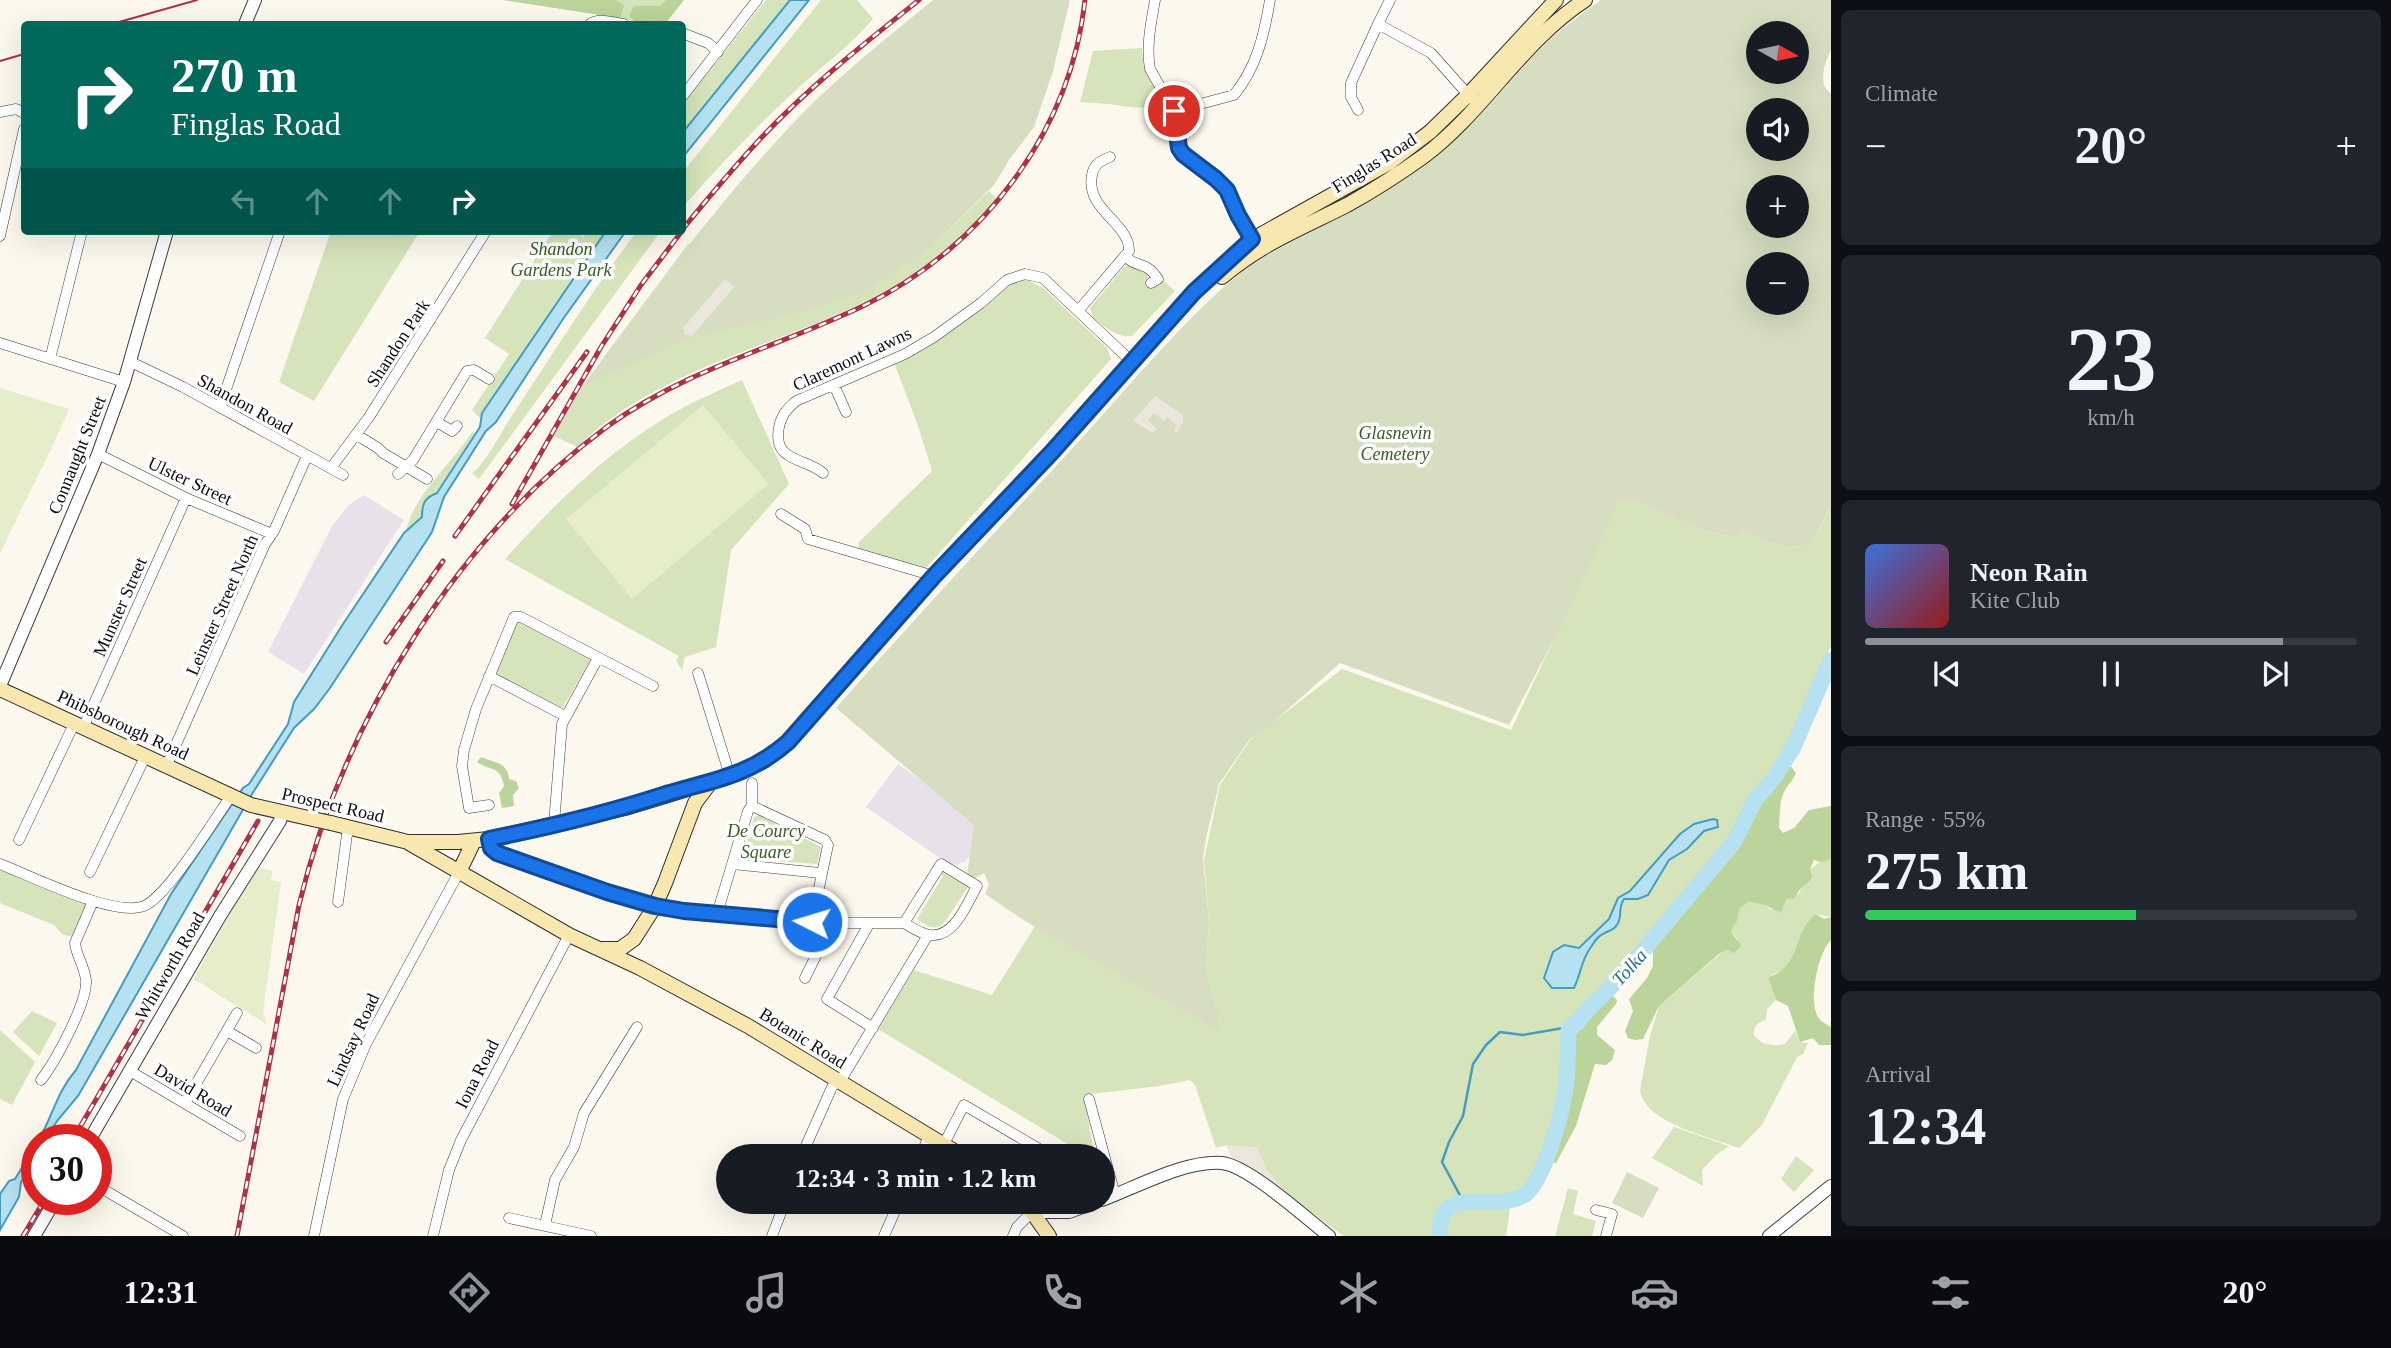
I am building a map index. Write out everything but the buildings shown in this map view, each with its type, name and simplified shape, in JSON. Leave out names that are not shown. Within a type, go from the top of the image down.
[{"type":"main road","name":"Finglas Road","points":[[482,840],[625,808],[710,783],[764,761],[788,742],[934,576],[1052,452],[1194,292],[1256,245],[1345,205],[1390,179],[1438,145],[1466,119],[1473,99],[1556,0]]},
{"type":"main road","name":"Finglas Road","points":[[1473,99],[1567,13],[1585,0]]},
{"type":"main road","name":"Phibsborough Road","points":[[0,687],[251,805]]},
{"type":"main road","points":[[598,949],[620,949],[634,939],[655,906],[695,803],[710,783]]},
{"type":"main road","points":[[668,794],[681,802],[688,822]]},
{"type":"main road","name":"Prospect Road","points":[[251,805],[408,842],[482,840]]},
{"type":"main road","points":[[459,872],[482,840]]},
{"type":"main road","name":"Prospect Road","points":[[408,842],[459,872]]},
{"type":"main road","name":"Botanic Road","points":[[459,872],[569,935],[640,968],[753,1029],[944,1144]]},
{"type":"main road","points":[[634,939],[633,956],[640,968]]},
{"type":"main road","points":[[1032,1214],[1049,1236]]},
{"type":"street","points":[[246,21],[255,0]]},
{"type":"street","points":[[686,92],[757,0]]},
{"type":"street","points":[[1155,0],[1148,43],[1149,63],[1174,111],[1179,148],[1227,190],[1256,245]]},
{"type":"street","points":[[1174,111],[1234,95],[1254,63],[1263,42],[1270,0]]},
{"type":"street","points":[[1357,110],[1351,97],[1351,83],[1391,0]]},
{"type":"street","points":[[1556,0],[1567,13]]},
{"type":"street","points":[[1378,24],[1431,54],[1473,99]]},
{"type":"street","points":[[686,35],[708,43],[718,52]]},
{"type":"street","points":[[0,113],[16,109],[21,112]]},
{"type":"street","points":[[0,236],[21,142]]},
{"type":"street","points":[[1078,312],[1126,257],[1129,244],[1101,209],[1090,183],[1093,169],[1099,162],[1110,157]]},
{"type":"street","points":[[50,359],[81,235]]},
{"type":"street","name":"Connaught Street","points":[[0,687],[98,454],[131,362],[166,235]]},
{"type":"street","points":[[220,407],[279,235]]},
{"type":"street","name":"Shandon Park","points":[[331,468],[357,435],[483,235]]},
{"type":"street","points":[[1126,257],[1130,262],[1152,270],[1158,279],[1151,283]]},
{"type":"street","name":"Claremont Lawns","points":[[823,473],[813,465],[783,452],[778,440],[784,413],[796,401],[893,360],[934,337],[981,303],[1007,280],[1016,276],[1034,274],[1043,278],[1132,362]]},
{"type":"street","points":[[0,343],[124,382]]},
{"type":"street","name":"Shandon Road","points":[[131,362],[220,407],[343,475]]},
{"type":"street","points":[[398,474],[408,467],[467,371],[474,370],[489,379]]},
{"type":"street","points":[[834,385],[846,412]]},
{"type":"street","points":[[437,422],[452,431],[457,426]]},
{"type":"street","points":[[357,435],[427,479]]},
{"type":"street","name":"Ulster Street","points":[[98,454],[186,498],[272,534]]},
{"type":"street","name":"Leinster Street North","points":[[166,767],[307,456]]},
{"type":"street","name":"Munster Street","points":[[19,840],[79,726],[186,498]]},
{"type":"street","points":[[780,514],[805,529],[808,539],[934,576]]},
{"type":"street","points":[[489,805],[469,808],[461,766],[475,709],[516,615],[653,685]]},
{"type":"street","points":[[554,824],[558,755],[565,716],[598,658]]},
{"type":"street","points":[[698,673],[730,776]]},
{"type":"street","points":[[489,676],[565,716]]},
{"type":"street","points":[[90,872],[145,757]]},
{"type":"street","points":[[720,904],[752,806],[752,783]]},
{"type":"street","points":[[0,864],[93,901],[135,909],[146,905],[163,891],[231,796]]},
{"type":"street","points":[[752,806],[825,840],[828,845],[820,873],[812,922]]},
{"type":"street","name":"Whitworth Road","points":[[99,1124],[220,916],[280,821],[282,812]]},
{"type":"street","points":[[338,902],[348,827]]},
{"type":"street","points":[[482,840],[497,853],[655,906],[812,922],[904,923],[928,935],[954,926],[977,886],[942,864],[904,923]]},
{"type":"street","points":[[732,864],[820,873]]},
{"type":"street","name":"Lindsay Road","points":[[314,1236],[343,1099],[366,1044],[459,872]]},
{"type":"street","points":[[41,1080],[68,1033],[82,998],[86,983],[83,962],[75,949],[75,943],[93,901]]},
{"type":"street","points":[[805,978],[832,923]]},
{"type":"street","points":[[869,924],[827,999],[873,1028]]},
{"type":"street","name":"Iona Road","points":[[433,1236],[449,1170],[461,1140],[569,935]]},
{"type":"street","points":[[808,1144],[832,1087],[844,1075],[928,935]]},
{"type":"street","points":[[185,1103],[237,1013]]},
{"type":"street","points":[[544,1226],[555,1180],[574,1158],[574,1147],[584,1113],[637,1027]]},
{"type":"street","points":[[226,1031],[256,1048]]},
{"type":"street","name":"David Road","points":[[130,1071],[240,1136]]},
{"type":"street","points":[[1089,1099],[1101,1144]]},
{"type":"street","points":[[944,1144],[964,1105],[1031,1144]]},
{"type":"street","points":[[926,1144],[929,1136]]},
{"type":"street","points":[[1115,1195],[1203,1163],[1224,1163],[1248,1174],[1329,1236]]},
{"type":"street","points":[[1776,1234],[1831,1187]]},
{"type":"street","points":[[112,1194],[183,1236]]},
{"type":"street","points":[[1596,1210],[1612,1214],[1606,1236]]},
{"type":"street","points":[[772,1236],[780,1214]]},
{"type":"street","points":[[884,1236],[894,1214]]},
{"type":"street","points":[[1013,1236],[1023,1214]]},
{"type":"street","points":[[34,1236],[46,1215]]},
{"type":"street","points":[[509,1219],[591,1236]]},
{"type":"shaded area","points":[[725,279],[734,287],[692,336],[685,335],[683,328]]},
{"type":"shaded area","points":[[1155,396],[1183,415],[1177,433],[1174,431],[1177,426],[1167,417],[1164,421],[1154,413],[1148,420],[1157,429],[1153,433],[1133,421]]},
{"type":"shaded area","points":[[364,495],[404,520],[304,674],[268,652],[332,526],[350,504]]},
{"type":"shaded area","points":[[898,764],[980,821],[975,849],[966,861],[950,865],[866,807]]},
{"type":"shaded area","points":[[1226,1145],[1257,1147],[1267,1170],[1284,1190],[1248,1165],[1232,1159]]},
{"type":"green space","points":[[503,0],[684,0],[666,21],[628,19]]},
{"type":"green space","points":[[503,0],[616,0],[624,5],[620,18]]},
{"type":"green space","points":[[666,0],[684,0],[667,21],[635,21],[629,16],[634,6],[660,6]]},
{"type":"green space","points":[[766,0],[791,0],[686,128],[686,100]]},
{"type":"green space","points":[[821,0],[857,0],[873,19],[767,118],[686,204],[686,168]]},
{"type":"green space","points":[[933,0],[1070,0],[1053,71],[1034,127],[994,185],[933,246],[864,292],[803,311],[685,339],[582,387],[685,250],[796,120],[863,58]]},
{"type":"green space","name":"Glasnevin Cemetery","points":[[1601,0],[1831,0],[1831,49],[1823,78],[1824,86],[1831,94],[1831,504],[1813,539],[1807,544],[1790,547],[1745,533],[1736,538],[1698,529],[1635,500],[1620,500],[1563,622],[1509,725],[1340,663],[1268,727],[1249,740],[1219,784],[1203,859],[1209,921],[1206,971],[1217,1008],[1216,1030],[1025,921],[985,894],[989,885],[984,873],[973,879],[967,875],[974,825],[836,708],[1148,364],[1229,282],[1251,264],[1374,198],[1421,167],[1466,129],[1528,62],[1563,29]]},
{"type":"green space","points":[[1142,48],[1144,69],[1163,100],[1142,108],[1080,102],[1093,51]]},
{"type":"green space","points":[[989,191],[997,199],[975,222],[940,254],[901,282],[861,304],[691,373],[651,393],[612,418],[577,447],[554,436],[582,387],[604,376],[604,357],[688,244],[933,246]]},
{"type":"green space","points":[[330,235],[418,235],[314,401],[279,382]]},
{"type":"green space","name":"Shandon Gardens Park","points":[[550,235],[603,235],[482,413],[481,419],[472,410],[509,354],[485,338]]},
{"type":"green space","points":[[634,235],[658,235],[479,479],[472,474],[488,454]]},
{"type":"green space","points":[[1125,266],[1149,273],[1147,280],[1153,287],[1163,280],[1175,291],[1132,336],[1122,336],[1111,331],[1093,318],[1090,308]]},
{"type":"green space","points":[[1034,274],[1031,282],[1043,288],[1107,348],[1111,359],[926,568],[858,550],[859,542],[932,471],[893,360],[1007,280]]},
{"type":"green space","points":[[742,380],[789,484],[731,550],[716,647],[685,657],[682,670],[676,661],[679,656],[505,559],[566,495],[634,438],[684,407]]},
{"type":"green space","points":[[0,388],[69,409],[0,554]]},
{"type":"green space","points":[[703,405],[769,484],[632,599],[566,519]]},
{"type":"green space","points":[[472,432],[475,433],[436,493],[423,503],[422,517],[406,530],[410,517],[425,492]]},
{"type":"green space","points":[[1620,500],[1635,500],[1698,529],[1735,538],[1745,533],[1789,547],[1806,544],[1813,539],[1831,504],[1831,646],[1778,767],[1748,799],[1739,825],[1729,838],[1719,861],[1685,889],[1618,973],[1567,1023],[1561,1089],[1530,1184],[1505,1199],[1510,1209],[1506,1236],[1344,1236],[1288,1195],[1262,1161],[1226,1145],[1216,1148],[1195,1085],[1190,1080],[1091,1094],[1089,1099],[1085,1099],[1092,1144],[1067,1144],[878,1029],[914,970],[992,995],[1035,926],[1216,1030],[1217,1008],[1206,971],[1209,921],[1204,860],[1220,785],[1250,740],[1342,669],[1511,730]]},
{"type":"green space","points":[[518,620],[592,658],[563,707],[558,709],[494,673]]},
{"type":"green space","points":[[481,757],[503,766],[509,779],[516,781],[519,788],[513,795],[514,806],[502,808],[499,793],[504,786],[502,779],[498,772],[477,762]]},
{"type":"green space","points":[[1790,765],[1796,773],[1782,796],[1779,828],[1783,833],[1794,828],[1809,810],[1831,806],[1831,859],[1820,862],[1814,860],[1810,869],[1811,879],[1793,899],[1787,898],[1781,913],[1765,905],[1749,902],[1740,908],[1731,931],[1741,946],[1734,953],[1727,950],[1719,954],[1659,1006],[1643,1039],[1628,1038],[1625,1031],[1633,1011],[1629,999],[1647,978],[1653,966],[1653,949],[1728,858],[1749,829],[1766,795]]},
{"type":"green space","name":"De Courcy Square","points":[[759,815],[821,847],[817,864],[748,859],[743,855],[754,817]]},
{"type":"green space","points":[[1825,859],[1831,859],[1831,917],[1816,914],[1788,967],[1768,977],[1776,1000],[1767,1009],[1766,1019],[1756,1025],[1753,1034],[1763,1043],[1776,1045],[1785,1044],[1795,1031],[1800,1042],[1808,1043],[1803,1054],[1797,1057],[1762,1125],[1739,1148],[1696,1134],[1666,1120],[1644,1102],[1640,1090],[1650,1036],[1659,1006],[1738,939],[1731,931],[1740,908],[1749,902],[1765,905],[1771,910],[1787,897],[1798,895],[1810,869]]},
{"type":"green space","points":[[256,867],[273,871],[271,880],[281,882],[263,1012],[267,1025],[193,980]]},
{"type":"green space","points":[[944,868],[970,884],[944,923],[930,927],[917,919],[943,876],[941,874]]},
{"type":"green space","points":[[0,870],[87,905],[72,937],[62,934],[54,925],[0,903]]},
{"type":"green space","points":[[1816,914],[1824,919],[1831,917],[1831,940],[1822,955],[1814,1000],[1818,1017],[1831,1027],[1831,1045],[1819,1045],[1813,1038],[1800,1042],[1788,1006],[1776,1000],[1768,977],[1786,965],[1808,921]]},
{"type":"green space","points":[[1612,995],[1617,1000],[1616,1004],[1597,1027],[1597,1035],[1615,1050],[1612,1060],[1606,1065],[1595,1064],[1576,1126],[1556,1163],[1549,1163],[1572,1091],[1575,1035]]},
{"type":"green space","points":[[32,1011],[57,1023],[39,1056],[13,1032]]},
{"type":"green space","points":[[0,1030],[35,1062],[12,1105],[0,1099]]},
{"type":"green space","points":[[1674,1127],[1729,1146],[1702,1170],[1703,1186],[1652,1158]]},
{"type":"green space","points":[[1796,1156],[1814,1170],[1794,1192],[1781,1179]]},
{"type":"green space","points":[[1627,1172],[1659,1188],[1643,1218],[1612,1203]]},
{"type":"green space","points":[[1568,1188],[1578,1191],[1573,1214],[1596,1221],[1592,1236],[1555,1236]]},
{"type":"water","points":[[790,0],[809,0],[686,153],[686,128]]},
{"type":"water","points":[[603,235],[623,235],[563,319],[496,422],[486,431],[444,497],[432,532],[330,688],[314,709],[294,728],[252,794],[78,1096],[55,1124],[47,1124],[64,1087],[76,1070],[171,894],[288,724],[294,702],[343,624],[404,533],[422,517],[425,502],[437,493],[480,427],[482,413]]},
{"type":"water","points":[[1717,820],[1718,827],[1704,831],[1687,849],[1669,860],[1648,895],[1638,899],[1624,899],[1617,925],[1593,943],[1574,988],[1552,988],[1544,978],[1553,952],[1564,945],[1579,948],[1609,919],[1618,898],[1630,891],[1680,834],[1694,824]]},
{"type":"water","points":[[21,1169],[19,1197],[0,1230],[0,1194],[9,1181],[15,1179]]},
{"type":"waterway","name":"Tolka","points":[[1440,1236],[1441,1218],[1448,1208],[1459,1203],[1517,1199],[1534,1184],[1551,1145],[1563,1102],[1569,1027],[1578,1022],[1621,977],[1734,842],[1755,800],[1774,778],[1793,748],[1831,660]]},
{"type":"waterway","points":[[1463,1201],[1442,1162],[1463,1116],[1473,1064],[1486,1045],[1500,1032],[1523,1035],[1569,1027]]},
{"type":"tram line","points":[[123,21],[197,0]]},
{"type":"tram line","points":[[0,61],[21,55]]},
{"type":"railway","points":[[686,225],[780,118],[838,66],[919,0]]},
{"type":"railway","points":[[237,1236],[299,905],[319,836],[344,769],[376,703],[413,639],[455,579],[502,522],[553,471],[608,426],[638,406],[702,373],[865,305],[907,281],[947,252],[982,218],[1014,180],[1040,139],[1061,95],[1076,48],[1085,0]]},
{"type":"railway","points":[[512,504],[601,347],[641,285],[679,235]]},
{"type":"railway","points":[[455,536],[587,352]]},
{"type":"railway","points":[[386,642],[443,561]]},
{"type":"railway","points":[[82,1124],[258,821]]},
{"type":"railway","points":[[23,1236],[35,1215]]},
{"type":"route","points":[[812,922],[684,911],[642,903],[497,853],[491,848],[489,839],[625,808],[710,783],[750,769],[788,742],[934,576],[1052,452],[1194,292],[1252,239],[1227,190],[1189,160],[1179,148],[1174,111]]}]
